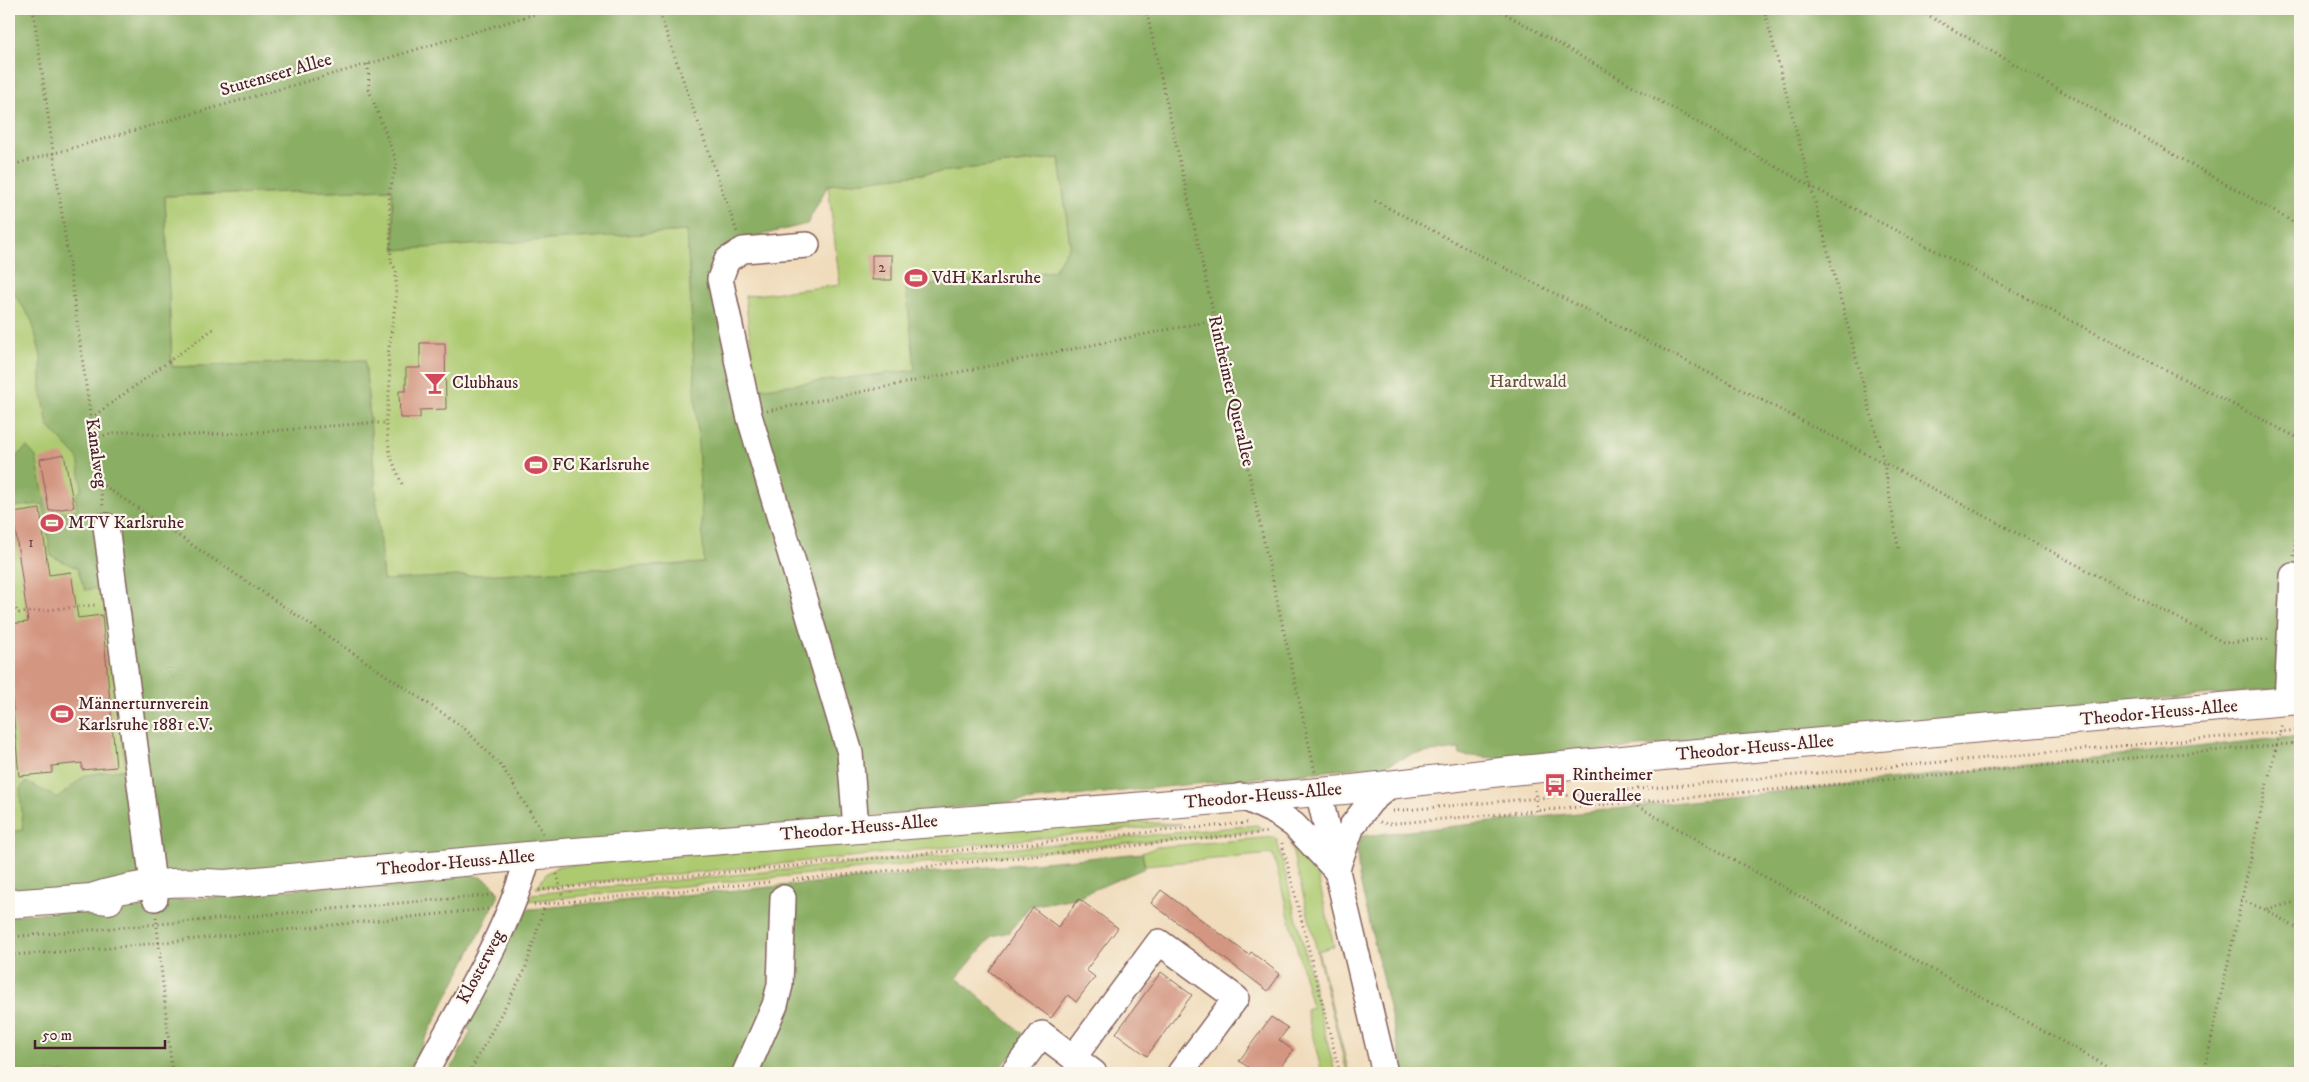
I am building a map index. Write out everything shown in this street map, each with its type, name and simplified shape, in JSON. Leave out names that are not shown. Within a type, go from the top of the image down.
[{"type":"main road","name":"Theodor-Heuss-Allee","points":[[9,904],[91,898],[121,888],[155,903],[185,881],[225,884],[856,828],[1154,806],[1241,796],[1317,782],[1390,784],[1663,756],[2294,701]]},
{"type":"street","points":[[806,245],[743,250],[727,260],[720,279],[749,415],[850,753],[856,828]]},
{"type":"street","points":[[106,526],[155,903]]},
{"type":"street","points":[[2292,576],[2290,637],[2294,701]]},
{"type":"street","points":[[1317,782],[1336,871],[1385,1073]]},
{"type":"street","points":[[1336,871],[1350,831],[1359,816],[1371,801],[1390,784]]},
{"type":"street","points":[[1241,796],[1294,824],[1336,871]]},
{"type":"street","name":"Klosterweg","points":[[425,1073],[514,899],[539,855]]},
{"type":"street","points":[[745,1073],[775,1005],[780,986],[782,887]]},
{"type":"street","points":[[1074,1058],[1159,942],[1236,998],[1180,1073]]},
{"type":"street","points":[[1013,1073],[1042,1034],[1094,1073]]},
{"type":"path","name":"Kanalweg","points":[[33,9],[55,152],[106,526]]},
{"type":"path","name":"Stutenseer Allee","points":[[9,166],[368,64],[551,9]]},
{"type":"path","points":[[658,9],[743,250]]},
{"type":"path","name":"Rintheimer Querallee","points":[[1146,9],[1317,782]]},
{"type":"path","points":[[1497,9],[1810,186],[2300,439]]},
{"type":"path","points":[[1764,9],[1884,463],[1899,552]]},
{"type":"path","points":[[1917,9],[2300,226]]},
{"type":"path","points":[[368,64],[369,90],[397,163],[389,193],[391,262],[396,270],[396,299],[388,355],[390,382],[386,423],[390,456],[402,484]]},
{"type":"path","points":[[1375,201],[1884,463],[2225,643],[2290,637]]},
{"type":"path","points":[[749,415],[1215,320]]},
{"type":"path","points":[[91,418],[216,327]]},
{"type":"path","points":[[94,437],[130,431],[172,436],[247,433],[386,423]]},
{"type":"path","points":[[100,482],[463,727],[504,768],[536,820],[548,843],[539,855]]},
{"type":"path","points":[[2292,576],[2300,486]]},
{"type":"path","points":[[9,596],[18,614]]},
{"type":"path","points":[[9,618],[18,614],[116,602]]},
{"type":"path","points":[[2204,1073],[2276,746],[2280,731],[2294,701]]},
{"type":"path","points":[[1359,816],[1536,797],[2300,730]]},
{"type":"path","points":[[1397,823],[1632,804],[2300,743]]},
{"type":"path","points":[[1535,789],[1538,812]]},
{"type":"path","points":[[1632,804],[2120,1073]]},
{"type":"path","points":[[9,955],[159,943],[514,899],[1257,822]]},
{"type":"path","points":[[9,938],[155,903],[514,899],[545,904],[782,887],[1259,835],[1272,832]]},
{"type":"path","points":[[1281,839],[1340,1073]]},
{"type":"path","points":[[2241,900],[2266,910],[2300,930]]},
{"type":"path","points":[[2266,910],[2300,901]]},
{"type":"path","points":[[155,903],[172,1073]]},
{"type":"path","points":[[469,1073],[525,970],[545,904]]},
{"type":"green space","name":"Hardtwald","points":[[9,9],[2300,9],[2300,687],[1507,759],[1460,755],[1459,749],[1413,754],[1386,765],[579,845],[9,894],[9,832],[23,830],[20,789],[26,782],[58,798],[85,775],[126,769],[105,587],[85,590],[77,568],[51,556],[43,504],[9,507],[9,463],[27,447],[36,457],[48,515],[77,509],[75,496],[82,489],[78,458],[48,426],[41,389],[41,357],[32,321],[9,285]],"holes":[[[1059,158],[1070,245],[1054,271],[906,288],[915,370],[756,389],[723,253],[753,237],[807,224],[828,185]],[[392,189],[395,250],[687,231],[704,563],[383,580],[365,360],[172,367],[165,196]]]},
{"type":"green space","name":"VdH Karlsruhe","points":[[1059,158],[1070,245],[1054,271],[906,288],[916,370],[756,389],[745,296],[840,285],[828,185]]},
{"type":"green space","name":"MTV Karlsruhe","points":[[50,169],[127,768],[9,844],[9,181]]},
{"type":"green space","name":"FC Karlsruhe","points":[[392,189],[395,249],[687,231],[705,563],[383,581],[365,360],[172,367],[165,196]]},
{"type":"green space","points":[[2300,736],[2300,1073],[1404,1073],[1359,876],[1357,851],[1362,836]]},
{"type":"green space","points":[[1092,820],[1182,824],[536,888],[547,873],[559,866]]},
{"type":"green space","points":[[1257,825],[1261,828],[1259,831],[527,901],[532,894]]},
{"type":"green space","points":[[1274,837],[1277,840],[1335,1073],[1322,1073],[1306,1009],[1312,1007],[1273,854],[1145,865],[1142,853],[1157,847]]},
{"type":"green space","points":[[1289,837],[1313,860],[1316,869],[1334,946],[1318,951],[1349,1073],[1347,1073]]},
{"type":"green space","points":[[1142,853],[1145,868],[1074,898],[1030,906],[1009,932],[992,936],[957,978],[1029,1039],[994,1073],[449,1073],[471,1031],[460,1025],[520,910]]},
{"type":"green space","points":[[458,874],[485,879],[498,891],[498,897],[408,1073],[9,1073],[9,916]]},
{"type":"building","points":[[872,255],[892,255],[892,280],[872,280]]},
{"type":"building","points":[[420,343],[445,343],[446,409],[420,410],[420,418],[400,418],[399,391],[406,391],[406,368],[420,368]]},
{"type":"building","points":[[64,454],[74,507],[49,511],[40,459]]},
{"type":"building","name":"Männerturnverein Karlsruhe 1881 e.V.","points":[[40,509],[49,575],[71,572],[78,618],[102,615],[116,767],[82,770],[82,763],[52,766],[52,773],[19,776],[9,665],[9,624],[28,622],[13,513]]},
{"type":"building","points":[[1161,890],[1249,955],[1251,952],[1280,974],[1268,991],[1151,903]]},
{"type":"building","points":[[1079,899],[1118,928],[1086,970],[1095,977],[1076,1002],[1068,995],[1051,1018],[989,971],[1033,908],[1058,927]]},
{"type":"building","points":[[1161,972],[1192,995],[1147,1056],[1116,1033]]},
{"type":"building","points":[[1271,1017],[1288,1028],[1279,1040],[1293,1050],[1276,1073],[1257,1073],[1239,1061]]},
{"type":"place","name":"VdH Karlsruhe","points":[[916,278]]},
{"type":"place","name":"Clubhaus","points":[[435,383]]},
{"type":"place","name":"FC Karlsruhe","points":[[536,465]]},
{"type":"place","name":"MTV Karlsruhe","points":[[52,523]]},
{"type":"place","name":"Männerturnverein Karlsruhe 1881 e.V.","points":[[62,714]]},
{"type":"place","name":"Rintheimer Querallee","points":[[1555,785]]}]
